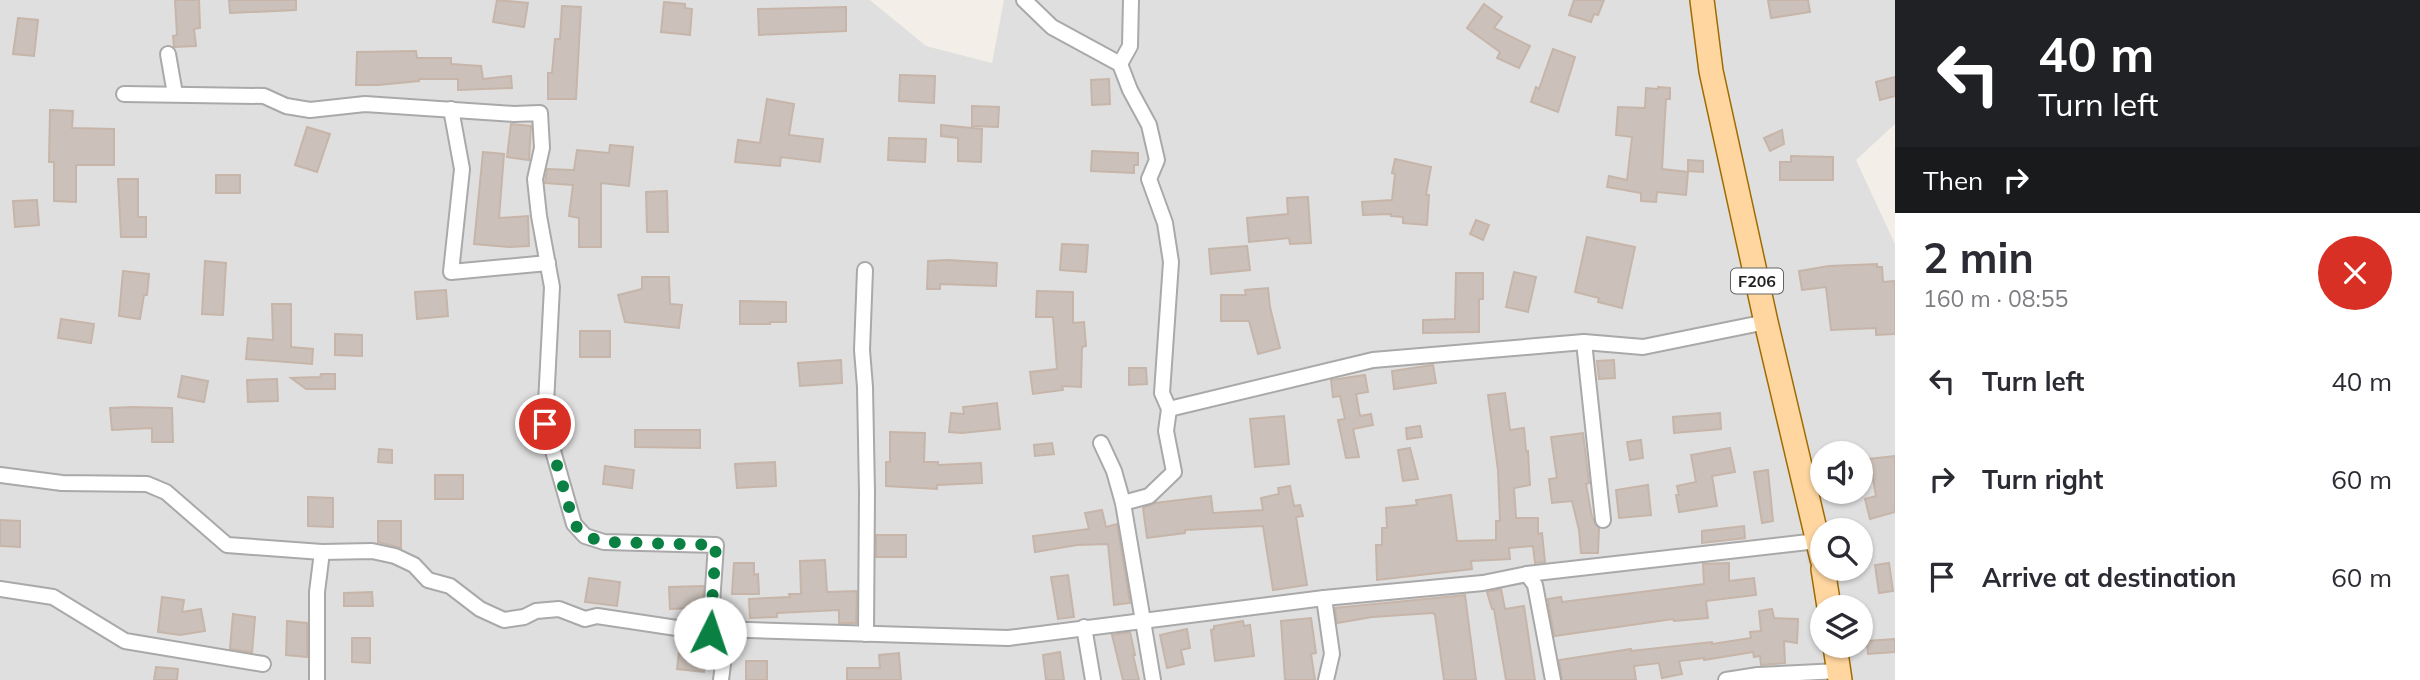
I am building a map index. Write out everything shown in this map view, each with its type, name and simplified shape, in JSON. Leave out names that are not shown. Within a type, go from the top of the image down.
[{"type":"main road","name":"F206","points":[[1702,0],[1711,71],[1812,518]]},
{"type":"main road","points":[[1837,658],[1840,676]]},
{"type":"street","points":[[1024,0],[1052,27],[1119,64],[1149,125],[1157,160],[1149,179],[1170,241],[1171,262],[1162,393],[1169,409],[1166,431],[1174,472],[1149,496],[1123,503]]},
{"type":"street","points":[[1119,64],[1130,46],[1131,0]]},
{"type":"street","points":[[168,54],[175,94]]},
{"type":"street","points":[[124,94],[264,96],[286,106],[310,110],[365,104],[514,114],[540,113],[542,148],[535,179],[552,286],[545,424],[574,524],[585,536],[604,542],[716,545],[710,633]]},
{"type":"street","points":[[451,109],[462,169],[451,272],[548,263]]},
{"type":"street","points":[[865,270],[862,350],[866,387],[866,634]]},
{"type":"street","points":[[1169,409],[1373,360],[1584,342],[1643,346],[1766,322]]},
{"type":"street","points":[[1584,342],[1603,520]]},
{"type":"street","points":[[1101,443],[1114,471],[1123,503],[1153,680]]},
{"type":"street","points":[[0,475],[62,483],[146,484],[166,492],[227,545],[322,552],[372,551],[396,556],[414,565],[429,580],[450,586],[480,608],[504,620],[524,617],[536,611],[559,609],[585,619],[597,616],[710,633],[719,641],[723,664],[721,680]]},
{"type":"street","points":[[710,633],[717,629],[1008,638],[1324,598],[1483,583],[1527,574],[1810,551]]},
{"type":"street","points":[[317,680],[317,592],[322,552]]},
{"type":"street","points":[[1527,574],[1535,585],[1553,680]]},
{"type":"street","points":[[0,589],[53,597],[125,641],[263,664]]},
{"type":"street","points":[[1324,598],[1332,654],[1326,680]]},
{"type":"street","points":[[1084,627],[1093,680]]},
{"type":"street","points":[[1726,680],[1758,675],[1840,676]]},
{"type":"shaded area","points":[[0,0],[870,0],[926,46],[992,63],[1004,0],[1895,0],[1895,124],[1856,160],[1895,244],[1895,680],[0,680]]},
{"type":"building","points":[[175,0],[199,0],[200,28],[194,29],[196,46],[174,47],[173,36],[177,35]]},
{"type":"building","points":[[229,0],[296,0],[296,10],[230,13]]},
{"type":"building","points":[[497,0],[528,3],[524,27],[493,22]]},
{"type":"building","points":[[1574,0],[1604,0],[1598,15],[1594,14],[1591,22],[1569,15]]},
{"type":"building","points":[[1768,0],[1808,0],[1810,12],[1771,18]]},
{"type":"building","points":[[664,2],[685,4],[685,8],[692,9],[690,35],[661,32]]},
{"type":"building","points":[[1484,4],[1502,17],[1494,28],[1530,46],[1519,68],[1497,58],[1500,52],[1467,28]]},
{"type":"building","points":[[562,6],[581,7],[576,99],[548,99],[548,73],[552,73],[555,39],[560,39]]},
{"type":"building","points":[[846,7],[846,31],[759,35],[758,9]]},
{"type":"building","points":[[18,18],[38,20],[34,56],[13,54]]},
{"type":"building","points":[[1553,49],[1575,57],[1558,112],[1531,102],[1536,87],[1539,89]]},
{"type":"building","points":[[416,51],[417,58],[451,58],[451,64],[481,66],[483,79],[511,76],[512,88],[458,90],[458,79],[419,79],[356,85],[357,52]]},
{"type":"building","points":[[900,75],[935,76],[934,103],[899,101]]},
{"type":"building","points":[[1895,77],[1895,96],[1880,100],[1876,82]]},
{"type":"building","points":[[1109,79],[1110,104],[1092,105],[1091,80]]},
{"type":"building","points":[[1646,88],[1670,88],[1670,99],[1666,99],[1662,169],[1688,172],[1686,195],[1657,192],[1656,202],[1641,201],[1641,193],[1607,187],[1609,176],[1627,180],[1632,137],[1616,135],[1618,107],[1645,108]]},
{"type":"building","points":[[767,99],[794,104],[789,135],[823,139],[820,162],[781,157],[780,166],[735,162],[738,140],[760,143]]},
{"type":"building","points":[[972,106],[999,107],[998,127],[972,126]]},
{"type":"building","points":[[50,110],[73,111],[72,128],[114,129],[114,165],[76,165],[76,202],[54,201],[54,162],[49,162]]},
{"type":"building","points":[[511,124],[531,126],[529,160],[507,157]]},
{"type":"building","points":[[941,125],[982,129],[981,162],[958,161],[958,138],[941,136]]},
{"type":"building","points":[[307,127],[330,134],[317,172],[295,165]]},
{"type":"building","points":[[1782,130],[1784,144],[1770,151],[1764,138]]},
{"type":"building","points":[[889,138],[926,139],[925,162],[888,160]]},
{"type":"building","points":[[610,145],[633,147],[629,186],[601,183],[601,247],[579,247],[579,218],[569,216],[573,185],[545,183],[547,169],[574,170],[577,150],[609,153]]},
{"type":"building","points":[[1092,151],[1138,153],[1138,165],[1134,165],[1134,173],[1091,171]]},
{"type":"building","points":[[483,152],[504,154],[499,218],[528,216],[529,246],[474,244]]},
{"type":"building","points":[[1791,156],[1833,157],[1833,180],[1780,180],[1780,162],[1791,162]]},
{"type":"building","points":[[1395,159],[1431,167],[1426,195],[1429,195],[1427,225],[1403,223],[1403,217],[1391,214],[1363,215],[1362,202],[1392,200]]},
{"type":"building","points":[[1688,160],[1703,161],[1703,172],[1688,171]]},
{"type":"building","points":[[216,175],[240,175],[240,193],[216,193]]},
{"type":"building","points":[[118,179],[138,179],[138,217],[146,217],[146,237],[121,237]]},
{"type":"building","points":[[667,191],[668,232],[647,232],[646,192]]},
{"type":"building","points":[[1308,197],[1311,243],[1290,244],[1289,238],[1249,242],[1247,218],[1288,214],[1287,198]]},
{"type":"building","points":[[37,200],[39,225],[15,227],[13,201]]},
{"type":"building","points":[[1476,220],[1489,225],[1483,240],[1470,234]]},
{"type":"building","points":[[1587,237],[1635,247],[1622,308],[1575,292]]},
{"type":"building","points":[[1062,244],[1088,245],[1086,272],[1060,270]]},
{"type":"building","points":[[1247,246],[1250,270],[1211,274],[1209,249]]},
{"type":"building","points":[[205,261],[226,263],[223,315],[202,314]]},
{"type":"building","points":[[928,261],[997,263],[996,286],[940,284],[940,289],[927,289]]},
{"type":"building","points":[[1877,264],[1877,267],[1882,267],[1883,282],[1894,281],[1895,334],[1876,335],[1876,328],[1831,330],[1826,287],[1802,290],[1799,271],[1829,266]]},
{"type":"building","points":[[123,271],[149,274],[147,295],[144,295],[140,319],[119,316]]},
{"type":"building","points":[[1514,272],[1536,277],[1528,312],[1506,307]]},
{"type":"building","points":[[1456,273],[1483,273],[1483,299],[1479,299],[1479,332],[1423,333],[1423,320],[1455,319]]},
{"type":"building","points":[[642,277],[669,277],[670,304],[682,305],[679,328],[625,322],[618,295],[642,289]]},
{"type":"building","points":[[1268,288],[1280,348],[1258,354],[1249,321],[1221,321],[1221,295],[1246,295],[1245,290]]},
{"type":"building","points":[[446,290],[448,316],[417,319],[415,292]]},
{"type":"building","points":[[1037,291],[1073,292],[1073,323],[1084,322],[1086,346],[1082,347],[1081,387],[1062,386],[1063,390],[1033,394],[1030,372],[1057,369],[1053,317],[1036,317]]},
{"type":"building","points":[[740,301],[786,302],[786,322],[740,324]]},
{"type":"building","points":[[272,304],[291,304],[291,347],[313,349],[312,364],[246,359],[248,338],[273,340]]},
{"type":"building","points":[[61,319],[94,324],[91,343],[58,338]]},
{"type":"building","points":[[580,331],[610,331],[610,357],[580,357]]},
{"type":"building","points":[[335,334],[362,335],[362,356],[335,355]]},
{"type":"building","points":[[841,360],[842,383],[800,386],[798,363]]},
{"type":"building","points":[[1614,360],[1615,378],[1599,379],[1597,361]]},
{"type":"building","points":[[1433,365],[1436,383],[1394,389],[1392,371]]},
{"type":"building","points":[[1129,368],[1146,368],[1147,384],[1129,385]]},
{"type":"building","points":[[321,374],[335,374],[335,389],[306,389],[291,378],[320,377]]},
{"type":"building","points":[[1365,375],[1368,392],[1356,394],[1360,416],[1371,414],[1373,425],[1353,429],[1359,457],[1346,458],[1338,420],[1345,419],[1340,396],[1333,397],[1331,380]]},
{"type":"building","points":[[182,376],[208,381],[204,402],[178,397]]},
{"type":"building","points":[[277,379],[278,401],[248,402],[247,380]]},
{"type":"building","points":[[1505,393],[1510,430],[1524,428],[1528,451],[1530,485],[1514,488],[1516,518],[1538,518],[1538,534],[1542,533],[1545,562],[1535,563],[1533,546],[1509,548],[1510,559],[1471,561],[1472,569],[1377,580],[1376,545],[1382,545],[1382,528],[1387,528],[1386,508],[1417,505],[1416,500],[1451,495],[1457,541],[1496,540],[1496,521],[1500,521],[1498,470],[1488,395]]},
{"type":"building","points":[[997,403],[1000,429],[949,432],[951,413],[964,414],[963,407]]},
{"type":"building","points":[[110,408],[172,408],[173,442],[152,442],[152,428],[112,430]]},
{"type":"building","points":[[1720,413],[1721,429],[1674,433],[1673,417]]},
{"type":"building","points":[[1284,416],[1289,464],[1255,467],[1250,419]]},
{"type":"building","points":[[1420,426],[1422,437],[1407,439],[1406,428]]},
{"type":"building","points":[[635,430],[700,430],[700,448],[635,447]]},
{"type":"building","points":[[890,432],[925,433],[924,462],[938,462],[938,465],[981,463],[982,483],[937,485],[937,489],[886,486],[886,462],[890,462]]},
{"type":"building","points":[[1583,433],[1589,483],[1586,484],[1592,517],[1599,529],[1598,553],[1581,553],[1572,501],[1552,503],[1549,479],[1557,478],[1551,437]]},
{"type":"building","points":[[1641,440],[1643,458],[1630,460],[1627,442]]},
{"type":"building","points":[[1052,443],[1054,454],[1035,456],[1034,445]]},
{"type":"building","points":[[1410,448],[1418,479],[1403,481],[1398,450]]},
{"type":"building","points":[[1730,448],[1735,472],[1712,476],[1717,506],[1679,512],[1677,486],[1696,482],[1691,455]]},
{"type":"building","points":[[379,449],[392,450],[392,463],[378,462]]},
{"type":"building","points":[[1895,456],[1895,512],[1873,518],[1870,518],[1866,504],[1873,504],[1873,497],[1876,496],[1873,459]]},
{"type":"building","points":[[775,462],[776,486],[737,488],[735,464]]},
{"type":"building","points":[[605,466],[634,470],[632,488],[603,484]]},
{"type":"building","points":[[1768,470],[1773,521],[1762,523],[1754,472]]},
{"type":"building","points":[[435,475],[463,475],[463,499],[435,499]]},
{"type":"building","points":[[1648,485],[1651,515],[1619,518],[1616,490]]},
{"type":"building","points":[[1290,486],[1294,506],[1300,505],[1303,516],[1296,517],[1307,585],[1273,590],[1263,526],[1185,530],[1185,533],[1147,538],[1143,508],[1155,503],[1211,496],[1213,513],[1263,510],[1261,498],[1279,494],[1278,488]]},
{"type":"building","points":[[308,497],[333,498],[333,527],[308,526]]},
{"type":"building","points":[[1102,510],[1106,527],[1117,524],[1130,603],[1114,605],[1108,544],[1077,545],[1035,552],[1033,536],[1089,529],[1085,513]]},
{"type":"building","points":[[0,520],[20,521],[20,547],[0,546]]},
{"type":"building","points":[[378,521],[401,521],[401,548],[378,542]]},
{"type":"building","points":[[1744,526],[1745,538],[1702,543],[1702,531]]},
{"type":"building","points":[[876,535],[906,535],[906,557],[876,557]]},
{"type":"building","points":[[825,560],[827,592],[857,591],[856,623],[839,623],[839,610],[777,613],[777,617],[750,618],[749,599],[801,594],[800,561]]},
{"type":"building","points":[[734,563],[754,563],[754,575],[758,574],[759,594],[732,594]]},
{"type":"building","points":[[1729,563],[1729,581],[1754,578],[1756,595],[1706,601],[1708,618],[1673,619],[1554,636],[1548,599],[1561,597],[1562,602],[1704,584],[1703,564]]},
{"type":"building","points":[[1889,563],[1893,591],[1879,593],[1875,565]]},
{"type":"building","points":[[1068,575],[1074,617],[1058,619],[1051,577]]},
{"type":"building","points":[[589,578],[620,582],[617,606],[585,602]]},
{"type":"building","points":[[704,586],[701,619],[693,620],[693,608],[670,609],[669,587]]},
{"type":"building","points":[[1501,589],[1505,609],[1524,606],[1535,680],[1506,680],[1494,609],[1487,592]]},
{"type":"building","points":[[372,592],[373,606],[344,606],[344,593]]},
{"type":"building","points":[[1465,595],[1476,680],[1444,680],[1433,613],[1372,617],[1337,623],[1335,608]]},
{"type":"building","points":[[162,597],[184,600],[182,612],[201,609],[205,631],[180,635],[158,632]]},
{"type":"building","points":[[1772,609],[1774,618],[1798,619],[1797,643],[1784,641],[1785,663],[1761,665],[1760,656],[1754,657],[1753,652],[1679,661],[1682,674],[1662,678],[1659,663],[1634,666],[1636,680],[1562,680],[1559,660],[1631,649],[1712,644],[1751,638],[1750,632],[1761,631],[1759,611]]},
{"type":"building","points":[[233,614],[255,617],[252,652],[230,649]]},
{"type":"building","points":[[1311,618],[1316,653],[1311,654],[1315,680],[1285,680],[1281,621]]},
{"type":"building","points":[[287,621],[307,623],[307,657],[286,655]]},
{"type":"building","points":[[1243,621],[1244,626],[1250,625],[1254,656],[1215,661],[1211,630],[1214,626]]},
{"type":"building","points":[[1187,629],[1190,648],[1181,650],[1184,664],[1167,668],[1160,635]]},
{"type":"building","points":[[1130,632],[1139,680],[1123,680],[1112,635]]},
{"type":"building","points":[[352,638],[370,638],[370,663],[352,662]]},
{"type":"building","points":[[1895,639],[1895,652],[1873,654],[1873,641]]},
{"type":"building","points":[[679,652],[706,655],[704,672],[677,669]]},
{"type":"building","points":[[1060,652],[1064,680],[1046,680],[1043,655]]},
{"type":"building","points":[[899,653],[901,680],[847,680],[847,668],[880,668],[879,655]]},
{"type":"building","points":[[746,661],[767,661],[767,680],[746,680]]},
{"type":"building","points":[[156,667],[178,669],[177,680],[154,680]]},
{"type":"route","points":[[545,424],[574,524],[585,536],[604,542],[716,545],[710,633]]}]
